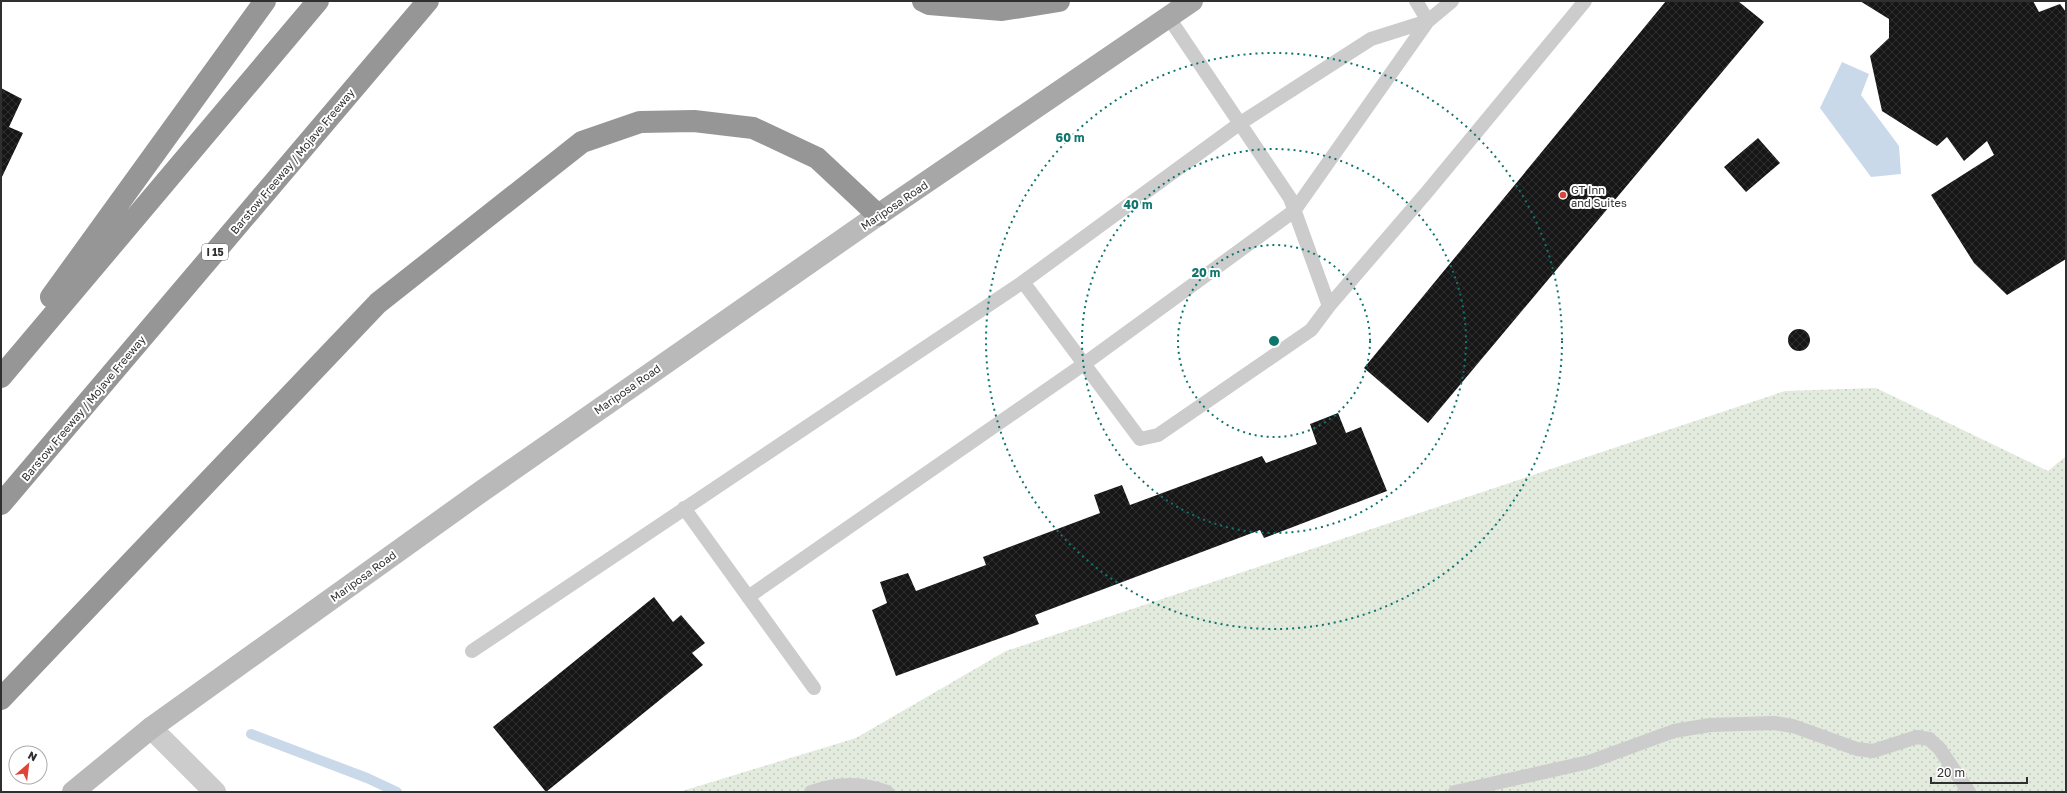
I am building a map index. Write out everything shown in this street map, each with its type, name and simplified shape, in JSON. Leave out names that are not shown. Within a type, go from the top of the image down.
[{"type":"highway","points":[[1,366],[265,1]]},
{"type":"highway","points":[[1,377],[318,1]]},
{"type":"highway","name":"Barstow Freeway / Mojave Freeway","points":[[1,504],[428,1]]},
{"type":"highway","points":[[923,1],[929,4],[1002,10],[1059,1]]},
{"type":"highway","points":[[1,699],[378,304],[582,142],[640,122],[694,121],[753,128],[817,158],[878,215]]},
{"type":"main road","name":"Mariposa Road","points":[[73,792],[151,728],[482,491],[878,215],[1192,1]]},
{"type":"street","points":[[151,728],[215,792]]},
{"type":"lane","points":[[1416,1],[1428,22]]},
{"type":"lane","points":[[748,597],[1084,364],[1294,211],[1428,22],[1452,1]]},
{"type":"lane","points":[[1023,282],[1140,439],[1158,435],[1311,330],[1328,306],[1427,192],[1585,1]]},
{"type":"lane","points":[[1169,18],[1290,198],[1328,306]]},
{"type":"lane","points":[[472,651],[1023,282],[1239,124],[1371,39],[1428,22]]},
{"type":"lane","points":[[684,508],[814,688]]},
{"type":"lane","points":[[1455,792],[1589,762],[1674,731],[1710,725],[1774,723],[1793,726],[1856,749],[1873,751],[1917,737],[1929,739],[1939,748],[1969,792]]},
{"type":"lane","points":[[812,792],[839,785],[858,784],[874,787],[887,792]]},
{"type":"shaded area","points":[[1876,388],[2048,471],[2066,456],[2066,792],[679,792],[856,738],[1006,651],[1785,391]]},
{"type":"water","points":[[1842,62],[1869,74],[1861,95],[1899,146],[1901,174],[1871,177],[1820,108]]},
{"type":"building","name":"GT Inn and Suites","points":[[1666,1],[1738,1],[1764,22],[1428,423],[1364,368]]},
{"type":"building","points":[[1860,1],[2033,1],[2039,12],[2060,4],[2066,12],[2066,259],[2007,295],[1974,263],[1931,195],[1994,155],[1987,141],[1964,161],[1947,137],[1937,146],[1882,111],[1870,56],[1889,38],[1889,19]]},
{"type":"building","points":[[1,88],[22,99],[9,127],[23,133],[1,179]]},
{"type":"building","points":[[1758,138],[1780,163],[1746,192],[1724,167]]},
{"type":"building","points":[[1799,329],[1807,332],[1810,340],[1807,348],[1799,351],[1791,348],[1788,340],[1791,332]]},
{"type":"building","points":[[1338,413],[1346,433],[1361,427],[1387,491],[1264,538],[1260,530],[1035,615],[1039,624],[896,676],[872,610],[887,603],[880,582],[908,573],[916,591],[986,565],[983,557],[1100,513],[1094,495],[1122,485],[1130,505],[1262,456],[1266,463],[1317,444],[1310,424]]},
{"type":"building","points":[[654,597],[673,622],[681,615],[705,643],[692,653],[703,665],[546,792],[493,727]]},
{"type":"waterway","points":[[251,734],[367,778],[397,792]]},
{"type":"place","name":"GT Inn and Suites","points":[[1563,195]]}]
